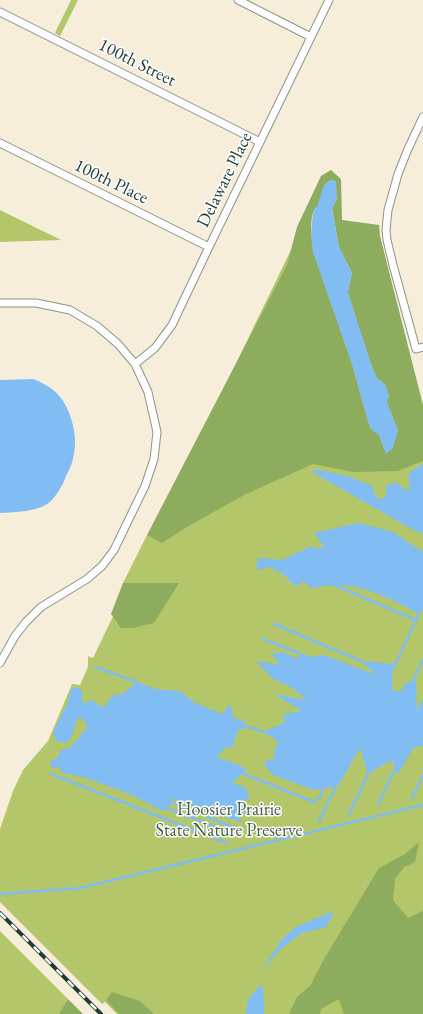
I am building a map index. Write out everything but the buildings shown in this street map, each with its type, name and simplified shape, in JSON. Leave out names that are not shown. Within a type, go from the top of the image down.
[{"type":"street","points":[[238,0],[311,37]]},
{"type":"street","name":"Delaware Place","points":[[135,364],[155,348],[172,325],[329,0]]},
{"type":"street","name":"100th Street","points":[[0,12],[260,142]]},
{"type":"street","points":[[419,348],[393,265],[386,230],[389,204],[398,174],[423,117]]},
{"type":"street","name":"100th Place","points":[[0,144],[209,247]]},
{"type":"street","points":[[0,303],[36,303],[70,310],[97,326],[118,344],[135,364],[148,392],[157,432],[154,458],[145,486],[114,550],[102,566],[87,579],[41,607],[15,636],[0,663]]},
{"type":"green space","points":[[71,0],[78,0],[60,36],[55,33]]},
{"type":"green space","points":[[331,170],[341,179],[342,220],[379,225],[380,236],[423,405],[423,461],[398,471],[353,472],[313,464],[244,495],[162,543],[147,535],[287,265],[297,227],[321,176]],"holes":[[[337,198],[332,208],[339,248],[352,273],[347,292],[371,364],[377,378],[385,384],[389,396],[387,402],[398,430],[386,454],[379,435],[370,428],[352,364],[313,252],[311,228],[314,210],[317,207]]]},
{"type":"green space","points":[[0,210],[61,240],[0,242]]},
{"type":"green space","name":"Hoosier Prairie State Nature Preserve","points":[[304,223],[423,413],[423,1014],[117,1014],[105,1002],[102,1004],[0,902],[0,829],[13,791],[23,770],[48,741],[72,684],[80,685],[88,667],[88,656],[93,658],[129,583],[123,583],[147,535],[152,537]]},
{"type":"green space","points":[[123,583],[179,583],[154,623],[133,628],[121,628],[111,614]]},
{"type":"green space","points":[[419,842],[415,862],[404,867],[395,879],[393,900],[408,918],[423,911],[423,1014],[344,1014],[339,999],[321,1009],[320,1014],[289,1014],[297,997],[310,986],[324,959],[379,868],[405,854]]},
{"type":"green space","points":[[0,931],[68,999],[66,1002],[78,1014],[0,1014]]},
{"type":"green space","points":[[112,992],[140,1001],[154,1014],[119,1014],[106,1000]]},
{"type":"green space","points":[[68,999],[83,1014],[59,1014]]},
{"type":"water","points":[[330,180],[336,181],[337,198],[332,209],[339,247],[352,273],[348,292],[371,364],[377,378],[385,384],[389,396],[387,402],[398,431],[393,448],[386,454],[379,435],[370,428],[352,364],[313,252],[311,236],[313,211],[317,207],[324,185]]},
{"type":"water","points":[[33,379],[52,389],[61,398],[68,410],[73,424],[75,439],[73,459],[61,486],[50,502],[33,510],[0,513],[0,380]]},
{"type":"water","points":[[423,464],[423,534],[408,527],[312,472],[314,469],[348,476],[372,486],[375,495],[380,500],[386,496],[386,485],[397,483],[409,492],[409,473]]},
{"type":"water","points":[[358,523],[393,532],[423,552],[423,611],[419,614],[389,598],[356,587],[331,585],[312,588],[302,580],[301,585],[293,585],[286,576],[270,567],[256,570],[258,558],[282,560],[312,546],[316,549],[324,546],[314,533]]},
{"type":"water","points":[[283,652],[298,659],[299,653],[313,657],[324,655],[376,675],[361,661],[393,664],[392,690],[401,692],[404,684],[416,680],[417,710],[423,699],[423,745],[413,749],[398,774],[391,760],[368,774],[360,748],[338,786],[314,790],[273,775],[264,765],[266,761],[274,759],[274,751],[278,741],[263,732],[285,722],[283,714],[302,711],[274,694],[307,700],[291,687],[273,679],[256,661],[281,665],[271,654]]},
{"type":"water","points":[[137,682],[155,689],[180,691],[195,703],[222,714],[230,704],[234,718],[242,720],[249,727],[238,730],[232,748],[226,747],[217,757],[247,769],[232,783],[245,787],[250,798],[244,800],[248,806],[244,814],[237,815],[243,823],[171,798],[170,806],[163,811],[130,794],[83,777],[63,773],[58,767],[52,768],[50,762],[57,758],[61,750],[71,747],[88,726],[81,717],[77,719],[71,738],[66,743],[56,741],[53,732],[68,702],[71,689],[77,687],[82,691],[82,701],[86,703],[92,700],[101,707],[105,706],[112,696],[124,693]]},
{"type":"water","points":[[334,911],[326,927],[302,933],[282,948],[262,970],[282,939],[296,927]]},
{"type":"water","points":[[262,983],[264,1014],[246,1014],[248,999]]},
{"type":"waterway","points":[[334,585],[416,620]]},
{"type":"waterway","points":[[393,669],[419,614]]},
{"type":"waterway","points":[[274,624],[361,661]]},
{"type":"waterway","points":[[263,639],[299,653]]},
{"type":"waterway","points":[[413,681],[423,660]]},
{"type":"waterway","points":[[95,667],[137,682]]},
{"type":"waterway","points":[[249,727],[263,732]]},
{"type":"waterway","points":[[378,804],[395,769]]},
{"type":"waterway","points":[[242,773],[314,802],[321,796],[323,788]]},
{"type":"waterway","points":[[51,774],[227,843]]},
{"type":"waterway","points":[[349,814],[368,774]]},
{"type":"waterway","points":[[412,798],[423,775]]},
{"type":"waterway","points":[[319,821],[336,786]]},
{"type":"waterway","points":[[170,801],[242,831]]},
{"type":"waterway","points":[[0,894],[80,888],[423,805]]},
{"type":"waterway","points":[[167,808],[233,834]]},
{"type":"railway","points":[[0,913],[101,1014]]}]
